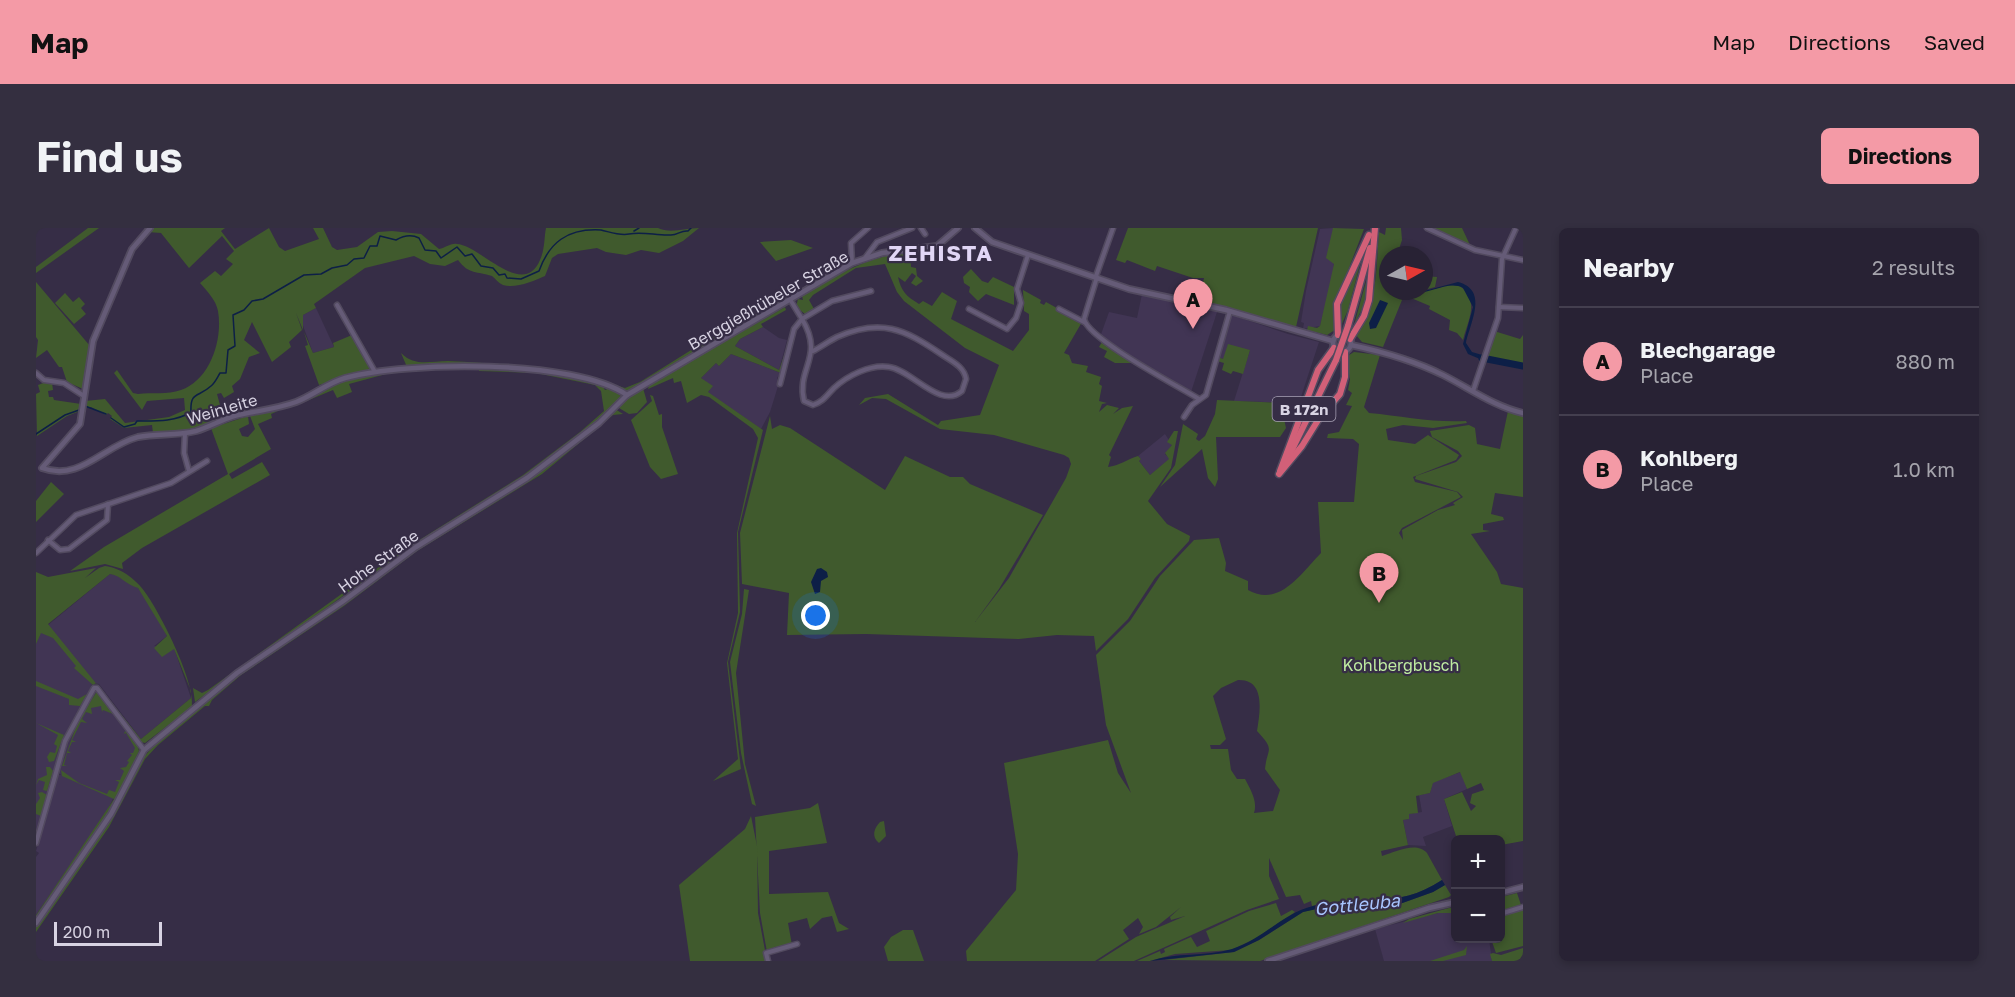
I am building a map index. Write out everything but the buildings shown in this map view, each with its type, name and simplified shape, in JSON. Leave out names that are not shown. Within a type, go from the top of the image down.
[{"type":"highway","name":"B 172n","points":[[1279,474],[1336,360],[1357,294],[1371,233],[1375,228]]},
{"type":"highway","name":"B 172n","points":[[1351,342],[1369,300],[1371,233]]},
{"type":"highway","points":[[1338,334],[1337,304],[1371,233]]},
{"type":"highway","name":"B 172n","points":[[1279,474],[1318,370],[1333,345]]},
{"type":"highway","points":[[1279,474],[1302,446],[1320,417],[1340,394],[1345,377],[1345,352]]},
{"type":"main road","points":[[42,468],[79,426],[92,345],[132,249],[150,228]]},
{"type":"main road","name":"Berggießhübeler Straße","points":[[627,395],[791,301],[852,263],[865,258],[937,246],[958,228]]},
{"type":"main road","points":[[975,228],[993,242],[1097,276],[1133,291],[1230,311],[1333,345],[1345,352],[1351,342]]},
{"type":"main road","points":[[1333,345],[1338,334],[1346,335],[1351,342],[1408,359],[1523,413]]},
{"type":"main road","name":"Weinleite","points":[[42,468],[77,470],[128,441],[150,435],[185,433],[229,418],[292,403],[330,383],[375,372],[443,366],[527,370],[598,382],[627,395]]},
{"type":"main road","name":"Hohe Straße","points":[[36,923],[111,814],[144,750],[237,673],[342,602],[416,547],[527,478],[599,423],[627,395]]},
{"type":"main road","points":[[1505,892],[1523,887]]},
{"type":"main road","points":[[1268,961],[1429,908],[1451,903]]},
{"type":"street","points":[[852,263],[851,243],[868,228]]},
{"type":"street","points":[[865,258],[877,242],[912,228]]},
{"type":"street","points":[[921,228],[925,234]]},
{"type":"street","points":[[1084,322],[1113,228]]},
{"type":"street","points":[[1426,228],[1456,243],[1502,257],[1523,260]]},
{"type":"street","points":[[1473,391],[1483,355],[1496,325],[1502,257],[1516,228]]},
{"type":"street","points":[[969,309],[1007,329],[1016,318],[1021,303],[1017,289],[1028,255]]},
{"type":"street","points":[[780,384],[792,336],[802,319],[832,301],[871,291]]},
{"type":"street","points":[[791,301],[810,333],[813,351],[803,394],[804,401],[810,405],[820,402],[843,381],[876,367],[901,370],[944,396],[957,396],[966,385],[965,374],[960,367],[916,337],[896,328],[872,327],[856,331],[813,351]]},
{"type":"street","points":[[337,305],[375,372]]},
{"type":"street","points":[[1499,307],[1523,308]]},
{"type":"street","points":[[1059,309],[1084,322],[1099,339],[1199,399]]},
{"type":"street","points":[[1184,417],[1207,392],[1230,311]]},
{"type":"street","points":[[36,373],[44,380],[64,383],[84,396]]},
{"type":"street","points":[[185,433],[184,453],[189,471]]},
{"type":"street","points":[[36,553],[76,514],[171,483],[207,461]]},
{"type":"street","points":[[36,472],[42,468]]},
{"type":"street","points":[[48,540],[60,549],[69,549],[107,520],[108,504]]},
{"type":"street","points":[[36,843],[65,741],[94,688],[97,688],[144,750]]},
{"type":"street","points":[[1505,912],[1523,907]]},
{"type":"street","points":[[768,961],[766,953],[797,944]]},
{"type":"shaded area","points":[[1333,228],[1334,273],[1320,326],[1303,329],[1304,323],[1301,322],[1306,291],[1320,229]]},
{"type":"shaded area","points":[[1142,294],[1218,309],[1191,392],[1100,337],[1109,312],[1137,318]]},
{"type":"shaded area","points":[[316,308],[334,347],[313,353],[301,320],[303,315]]},
{"type":"shaded area","points":[[1232,315],[1319,342],[1299,403],[1234,401],[1250,350],[1223,359],[1218,357]]},
{"type":"shaded area","points":[[763,327],[779,338],[787,340],[779,370],[735,346],[740,339]]},
{"type":"shaded area","points":[[731,354],[781,373],[777,378],[779,383],[770,412],[761,429],[707,392],[710,390],[701,378],[716,363],[719,366]]},
{"type":"shaded area","points":[[1165,434],[1172,445],[1165,454],[1170,459],[1150,475],[1139,461],[1141,459],[1138,456]]},
{"type":"shaded area","points":[[110,574],[118,575],[138,588],[152,608],[167,636],[154,646],[174,648],[191,698],[141,739],[99,684],[93,683],[65,734],[36,837],[36,635]]},
{"type":"shaded area","points":[[96,691],[136,743],[136,752],[107,811],[36,915],[36,857],[39,853],[36,851],[58,775],[61,775],[59,773],[68,742]]},
{"type":"shaded area","points":[[1461,772],[1467,789],[1444,799],[1452,826],[1423,837],[1426,846],[1408,845],[1403,820],[1409,819],[1409,814],[1422,812],[1419,795],[1430,793],[1433,782]]},
{"type":"shaded area","points":[[1438,913],[1451,913],[1451,943],[1490,943],[1492,961],[1384,961],[1375,929]]},
{"type":"green space","points":[[88,228],[99,228],[36,273],[36,267]]},
{"type":"green space","points":[[151,228],[225,228],[221,231],[235,249],[269,228],[279,247],[285,251],[319,239],[313,228],[323,228],[332,247],[337,250],[357,247],[378,232],[421,234],[439,249],[455,244],[466,247],[512,273],[523,275],[532,271],[540,260],[546,228],[658,228],[673,231],[699,228],[683,241],[659,253],[641,250],[626,255],[597,248],[558,254],[552,258],[545,276],[513,286],[503,285],[492,276],[470,270],[458,260],[445,266],[430,264],[414,256],[365,268],[314,304],[316,308],[303,315],[303,330],[296,313],[302,330],[289,342],[291,347],[272,362],[252,322],[244,340],[260,353],[249,357],[240,379],[232,386],[234,392],[224,398],[221,393],[217,394],[220,405],[206,412],[210,423],[191,431],[153,433],[152,425],[124,428],[110,419],[112,416],[108,413],[106,415],[91,407],[84,408],[85,401],[105,399],[125,423],[169,417],[185,410],[184,398],[147,401],[142,410],[114,373],[117,370],[133,393],[138,394],[176,392],[200,378],[212,358],[219,322],[215,303],[200,283],[215,271],[221,276],[233,264],[226,259],[234,251],[222,236],[189,268],[161,233],[148,232]]},
{"type":"green space","points":[[1128,228],[1318,228],[1296,327],[1199,300],[1204,278],[1193,278],[1157,266],[1155,271],[1127,260],[1125,263],[1116,260]]},
{"type":"green space","points":[[1333,228],[1364,229],[1335,304],[1338,328],[1327,335],[1307,330],[1308,326],[1317,328],[1320,326],[1334,264],[1326,258]]},
{"type":"green space","points":[[1386,228],[1401,228],[1400,246],[1379,246],[1379,300],[1402,300],[1383,347],[1362,342],[1356,335],[1368,311],[1375,285],[1379,232],[1385,235]]},
{"type":"green space","points":[[1429,228],[1462,228],[1470,245],[1469,246]]},
{"type":"green space","points":[[791,240],[813,248],[776,261],[760,242]]},
{"type":"green space","points":[[910,251],[911,267],[916,268],[917,276],[923,281],[916,286],[911,283],[916,276],[912,273],[905,282],[898,277],[907,296],[919,304],[923,301],[932,306],[942,292],[957,301],[951,319],[1013,351],[1029,330],[1029,314],[1024,311],[1023,290],[1041,300],[1040,303],[1044,305],[1046,302],[1082,322],[1064,353],[1069,355],[1072,363],[1088,366],[1086,372],[1101,377],[1099,401],[1107,403],[1102,404],[1099,412],[1107,405],[1119,408],[1113,414],[1122,408],[1133,406],[1109,455],[1111,457],[1108,467],[1138,456],[1141,459],[1139,461],[1150,475],[1169,459],[1165,453],[1172,445],[1167,442],[1174,431],[1178,431],[1171,468],[1148,501],[1167,524],[1190,536],[1189,541],[1155,578],[1128,619],[1096,651],[1094,636],[1057,635],[1019,639],[866,634],[787,635],[789,593],[742,584],[740,533],[770,416],[772,429],[780,425],[790,428],[885,490],[905,456],[950,477],[963,477],[970,484],[1043,515],[999,589],[975,622],[1009,578],[1066,478],[1071,464],[1069,458],[1064,455],[994,435],[940,429],[886,399],[872,398],[859,405],[865,398],[888,394],[938,425],[941,421],[980,415],[999,365],[965,348],[904,301],[897,292],[885,264],[856,268],[813,295],[809,300],[814,309],[805,314],[796,307],[798,299],[803,300],[802,296],[841,273],[866,262]]},
{"type":"green space","points":[[1361,261],[1348,310],[1341,326],[1342,300]]},
{"type":"green space","points":[[1370,267],[1366,301],[1354,325]]},
{"type":"green space","points":[[971,269],[982,281],[988,283],[993,277],[1014,287],[1014,305],[986,294],[978,301],[969,292],[970,287],[964,283],[963,277]]},
{"type":"green space","points":[[1433,277],[1437,277],[1433,288]]},
{"type":"green space","points":[[36,282],[90,346],[83,389],[67,382],[62,367],[59,367],[47,350],[36,358],[38,340],[36,337]]},
{"type":"green space","points":[[1451,285],[1460,286],[1466,292],[1470,298],[1471,311],[1463,340],[1457,333],[1449,330],[1450,320],[1429,309],[1430,306],[1416,300],[1433,300],[1433,289]]},
{"type":"green space","points":[[794,292],[795,295],[628,391],[584,379],[518,370],[474,366],[407,367],[401,353],[417,362],[448,361],[560,371],[625,388],[640,382],[736,322],[739,319],[740,309],[747,305],[752,312],[760,311]]},
{"type":"green space","points":[[65,293],[73,302],[79,297],[85,304],[81,308],[86,314],[74,324],[55,303]]},
{"type":"green space","points":[[785,307],[786,310],[761,324],[763,327],[740,339],[735,346],[779,370],[788,344],[781,373],[731,354],[719,366],[716,363],[701,378],[713,386],[708,392],[763,430],[738,532],[740,612],[728,662],[741,769],[713,781],[738,759],[727,663],[738,613],[737,533],[758,438],[753,429],[709,397],[701,395],[687,403],[681,381],[674,383],[673,378],[648,389],[649,385]]},
{"type":"green space","points":[[1494,331],[1520,339],[1523,335],[1523,366],[1484,358]]},
{"type":"green space","points":[[304,332],[313,353],[334,347],[333,343],[352,335],[371,370],[319,385],[305,346],[308,345]]},
{"type":"green space","points":[[1102,342],[1131,360],[1132,363],[1115,363],[1104,357],[1107,351],[1099,347]]},
{"type":"green space","points":[[1228,344],[1250,350],[1243,374],[1233,371],[1231,374],[1222,370],[1224,363],[1217,361],[1218,357],[1223,359]]},
{"type":"green space","name":"Kohlbergbusch","points":[[1354,352],[1380,355],[1364,407],[1369,413],[1430,420],[1466,421],[1467,423],[1433,428],[1403,425],[1386,429],[1388,440],[1415,444],[1428,435],[1459,455],[1456,460],[1413,477],[1415,482],[1457,492],[1461,497],[1402,528],[1399,533],[1403,540],[1402,530],[1438,510],[1455,505],[1453,503],[1463,497],[1458,492],[1415,479],[1416,476],[1456,462],[1462,456],[1458,451],[1432,437],[1430,431],[1469,425],[1475,428],[1477,444],[1500,449],[1508,411],[1523,415],[1523,497],[1495,493],[1491,514],[1503,517],[1504,520],[1483,524],[1483,530],[1490,531],[1471,534],[1497,572],[1501,584],[1523,588],[1523,841],[1505,844],[1505,835],[1456,835],[1444,799],[1462,792],[1471,811],[1476,806],[1470,803],[1472,794],[1484,790],[1481,783],[1467,789],[1460,772],[1433,783],[1430,793],[1416,796],[1418,813],[1409,814],[1409,819],[1403,820],[1408,845],[1381,851],[1382,856],[1412,848],[1427,853],[1442,880],[1425,890],[1393,899],[1346,901],[1312,906],[1311,901],[1304,904],[1300,895],[1286,897],[1269,858],[1269,876],[1279,899],[1247,910],[1134,961],[1098,961],[1136,937],[1185,916],[1171,920],[1170,917],[1181,907],[1156,927],[1139,934],[1143,927],[1138,918],[1123,930],[1129,939],[1095,961],[967,961],[966,951],[1016,890],[1018,854],[1004,763],[1108,740],[1118,773],[1131,793],[1106,725],[1096,655],[1130,621],[1160,576],[1194,540],[1219,538],[1226,563],[1225,571],[1248,581],[1248,590],[1270,595],[1289,586],[1298,578],[1321,553],[1318,502],[1354,502],[1359,444],[1353,439],[1327,438],[1328,434],[1339,432],[1352,406],[1346,405],[1352,393],[1348,390],[1350,379],[1346,357]],"holes":[[[1238,680],[1247,681],[1257,691],[1260,706],[1257,731],[1267,742],[1269,750],[1265,769],[1280,790],[1273,811],[1254,813],[1253,795],[1245,779],[1237,779],[1231,770],[1228,749],[1211,749],[1210,745],[1220,745],[1226,739],[1213,696],[1221,688]]]},
{"type":"green space","points":[[479,369],[510,371],[536,373],[479,371]]},
{"type":"green space","points":[[397,371],[349,384],[352,392],[337,398],[333,390],[304,402],[323,387],[334,382]]},
{"type":"green space","points":[[536,373],[602,385],[605,390],[610,388],[621,396],[597,421],[525,477],[414,545],[195,702],[193,688],[202,693],[208,690],[397,554],[523,475],[604,411],[601,391],[595,385]]},
{"type":"green space","points":[[46,382],[52,383],[53,390],[48,391],[49,397],[53,397],[54,400],[81,404],[80,411],[67,416],[37,436],[36,394],[40,392],[38,385]]},
{"type":"green space","points":[[643,388],[647,402],[637,413],[629,414],[619,408],[628,397]]},
{"type":"green space","points":[[650,395],[653,396],[659,415],[662,414],[662,427],[678,474],[661,479],[650,467],[631,420],[652,401]]},
{"type":"green space","points":[[1217,400],[1284,403],[1283,414],[1286,428],[1280,437],[1216,437],[1218,479],[1215,487],[1208,478],[1202,449],[1160,487],[1175,465],[1183,424],[1198,434],[1196,439],[1199,441],[1205,436],[1215,414]]},
{"type":"green space","points":[[615,409],[623,414],[613,415],[542,474],[417,551],[344,606],[241,675],[212,700],[209,706],[205,706],[158,745],[145,759],[109,827],[36,932],[36,927],[105,826],[140,761],[159,740],[253,664],[431,539],[528,480]]},
{"type":"green space","points":[[278,411],[271,414],[272,418],[258,424],[271,449],[229,474],[232,479],[262,462],[270,475],[142,548],[122,563],[123,569],[105,564],[70,571],[104,547],[228,474],[211,428],[248,416],[249,424],[239,429],[242,436],[248,437],[255,429],[250,416]]},
{"type":"green space","points":[[51,482],[64,494],[36,522],[36,501]]},
{"type":"green space","points":[[105,566],[117,569],[134,580],[143,590],[169,633],[190,688],[174,649],[162,657],[154,648],[167,636],[138,588],[114,575],[110,574],[48,624],[96,683],[93,685],[74,668],[76,666],[53,638],[41,633],[36,644],[36,572],[48,577],[96,568],[85,578]]},
{"type":"green space","points":[[744,589],[749,590],[736,673],[745,764],[756,806],[752,804],[741,753],[730,662],[742,614]]},
{"type":"green space","points":[[36,681],[78,699],[87,694],[80,706],[69,705],[69,699],[36,686]]},
{"type":"green space","points":[[101,689],[141,739],[191,698],[191,693],[192,707],[145,743],[141,742]]},
{"type":"green space","points":[[97,691],[123,727],[111,711],[113,714],[103,710],[102,712],[101,706],[91,708],[92,714],[86,712],[82,719],[87,723],[81,722],[72,740],[76,742],[72,742],[68,751],[71,753],[67,753],[64,765],[67,766],[62,766],[77,724]]},
{"type":"green space","points":[[36,723],[64,735],[54,761],[49,762],[47,757],[50,752],[55,753],[57,746],[54,744],[58,735]]},
{"type":"green space","points":[[125,731],[137,743],[139,751],[109,813],[36,920],[36,915],[114,799],[62,776],[61,770],[79,783],[107,794],[109,790],[115,792],[119,782],[115,780],[120,780],[124,771],[120,768],[126,767],[132,755],[130,753],[133,753],[135,748],[126,733],[124,734]]},
{"type":"green space","points":[[46,767],[50,767],[53,771],[47,791],[43,790],[45,782],[39,780],[36,785],[38,779],[47,775]]},
{"type":"green space","points":[[42,792],[47,795],[41,816],[36,814],[36,804],[40,798],[38,793]]},
{"type":"green space","points":[[818,803],[827,843],[769,851],[769,894],[828,892],[839,923],[849,929],[837,932],[832,916],[822,918],[810,929],[807,918],[788,923],[792,945],[767,952],[760,913],[755,817],[810,808]]},
{"type":"green space","points":[[751,816],[757,846],[758,913],[767,961],[690,961],[679,885],[745,829]]},
{"type":"green space","points":[[884,821],[886,836],[879,843],[874,832],[878,824]]},
{"type":"green space","points":[[1445,885],[1451,895],[1260,961],[1164,960],[1234,952],[1259,940],[1303,912],[1322,907],[1394,906],[1433,892]]},
{"type":"green space","points":[[1517,893],[1521,905],[1505,911],[1505,896]]},
{"type":"green space","points":[[1276,903],[1281,916],[1292,910],[1295,912],[1257,938],[1231,950],[1175,954],[1150,961],[1137,961],[1160,951],[1161,954],[1165,952],[1164,949],[1191,937],[1197,947],[1210,941],[1206,931],[1249,911]]},
{"type":"green space","points":[[1451,908],[1451,913],[1438,913],[1403,923],[1409,919]]},
{"type":"green space","points":[[1523,908],[1523,946],[1496,953],[1492,943],[1505,943],[1505,914]]},
{"type":"green space","points":[[903,930],[913,930],[924,961],[888,961],[884,947],[891,937]]},
{"type":"green space","points":[[1467,946],[1466,955],[1443,961],[1430,961],[1464,950]]},
{"type":"green space","points":[[1523,948],[1523,961],[1492,961],[1490,954],[1501,955]]},
{"type":"water","points":[[1458,282],[1473,292],[1475,308],[1466,343],[1472,352],[1482,355],[1480,359],[1468,354],[1463,344],[1473,307],[1463,288],[1450,286],[1433,289]]},
{"type":"water","points":[[1380,300],[1388,303],[1376,328],[1370,329],[1369,323]]},
{"type":"water","points":[[821,568],[827,572],[828,577],[821,581],[820,592],[815,594],[811,582],[817,569]]},
{"type":"water","name":"Gottleuba","points":[[1442,880],[1445,885],[1433,892],[1394,906],[1331,906],[1303,912],[1259,940],[1234,952],[1150,961],[1170,956],[1232,949],[1243,945],[1302,909],[1347,901],[1393,899],[1425,890]]},
{"type":"waterway","points":[[634,231],[639,228]]},
{"type":"waterway","points":[[111,418],[124,427],[135,424],[137,421],[172,419],[191,412],[193,398],[212,385],[220,373],[226,373],[228,350],[235,346],[233,315],[244,310],[252,301],[263,299],[304,275],[321,274],[332,268],[347,265],[354,259],[364,258],[370,246],[377,246],[380,236],[396,240],[407,236],[419,238],[425,250],[436,251],[441,258],[457,247],[465,256],[472,254],[481,266],[493,268],[499,275],[505,274],[507,278],[521,279],[539,271],[548,252],[561,239],[578,232],[601,230],[622,235],[640,233],[671,235],[688,231],[691,228]]},
{"type":"waterway","points":[[1482,358],[1523,366]]},
{"type":"waterway","points":[[85,406],[106,414]]},
{"type":"waterway","points":[[36,434],[65,415],[79,410]]},
{"type":"place","name":"Blechgarage","points":[[1193,329]]},
{"type":"place","name":"Kohlberg","points":[[1379,603]]},
{"type":"district","name":"ZEHISTA","points":[[941,252]]}]
